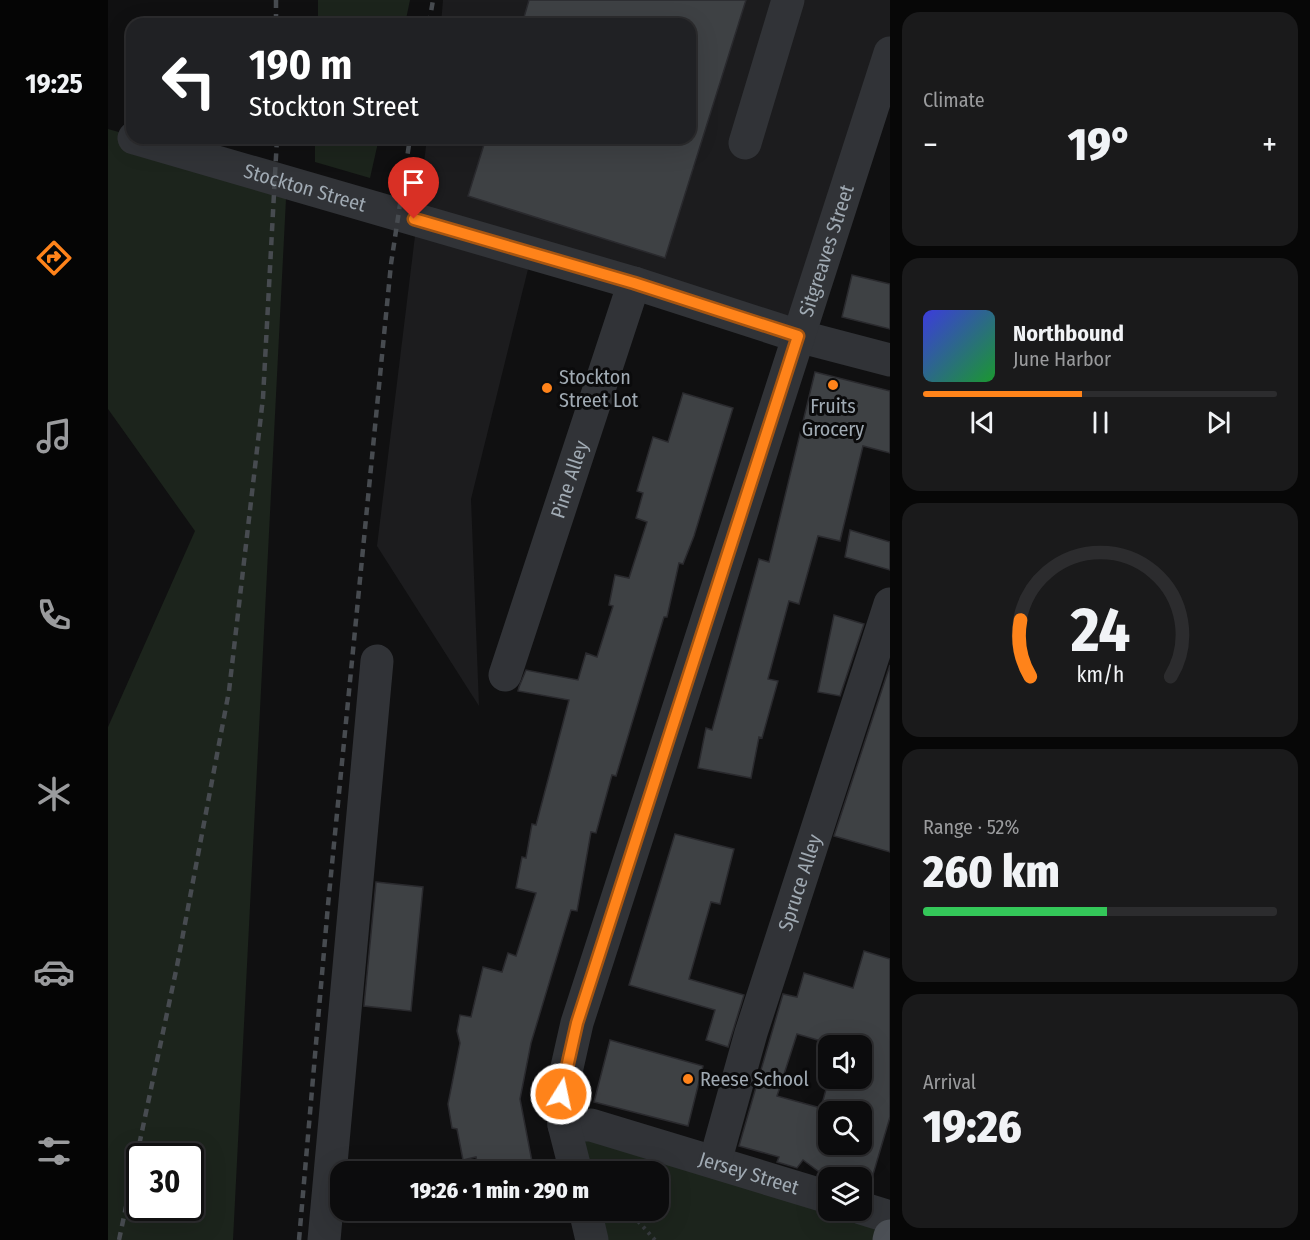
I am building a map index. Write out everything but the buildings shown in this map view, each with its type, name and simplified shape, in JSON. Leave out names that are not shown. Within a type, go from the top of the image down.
[{"type":"main road","points":[[889,1240],[890,1236]]},
{"type":"street","points":[[746,143],[788,0]]},
{"type":"street","name":"Sitgreaves Street","points":[[573,1161],[564,1125],[561,1094],[577,1023],[890,53]]},
{"type":"street","name":"Stockton Street","points":[[108,131],[126,136]]},
{"type":"street","name":"Stockton Street","points":[[154,144],[634,283],[798,336],[890,360]]},
{"type":"street","name":"Pine Alley","points":[[505,675],[634,283]]},
{"type":"street","name":"Spruce Alley","points":[[715,1162],[751,1033],[890,604]]},
{"type":"street","points":[[324,1240],[377,661]]},
{"type":"street","name":"Jersey Street","points":[[564,1125],[591,1125],[818,1194]]},
{"type":"street","points":[[872,1211],[890,1217]]},
{"type":"street","points":[[588,1221],[592,1240]]},
{"type":"path","points":[[638,1221],[655,1240]]},
{"type":"shaded area","points":[[318,0],[410,0],[406,18],[318,18]]},
{"type":"shaded area","points":[[443,0],[890,0],[890,88],[811,340],[532,253],[471,499],[479,706],[377,546],[426,144],[696,144],[696,18],[442,18]]},
{"type":"shaded area","points":[[108,129],[126,134],[126,144],[162,144],[287,179],[233,1240],[108,1240],[108,727],[195,531],[108,409]]},
{"type":"shaded area","points":[[315,144],[378,144],[370,178],[315,162]]},
{"type":"shaded area","points":[[564,1125],[818,1207],[818,1221],[871,1221],[889,1240],[594,1240],[589,1221],[669,1221],[669,1161],[573,1161]]},
{"type":"railway","points":[[276,0],[276,18]]},
{"type":"railway","points":[[430,18],[433,0]]},
{"type":"railway","points":[[119,1240],[177,966],[229,691],[263,398],[277,144]]},
{"type":"railway","points":[[299,1240],[328,905],[391,264],[409,144]]},
{"type":"place","name":"Fruits Grocery","points":[[833,385]]},
{"type":"place","name":"Stockton Street Lot","points":[[547,388]]},
{"type":"place","name":"Reese School","points":[[688,1079]]},
{"type":"route","points":[[414,219],[634,283],[798,336],[577,1023],[561,1094]]}]
